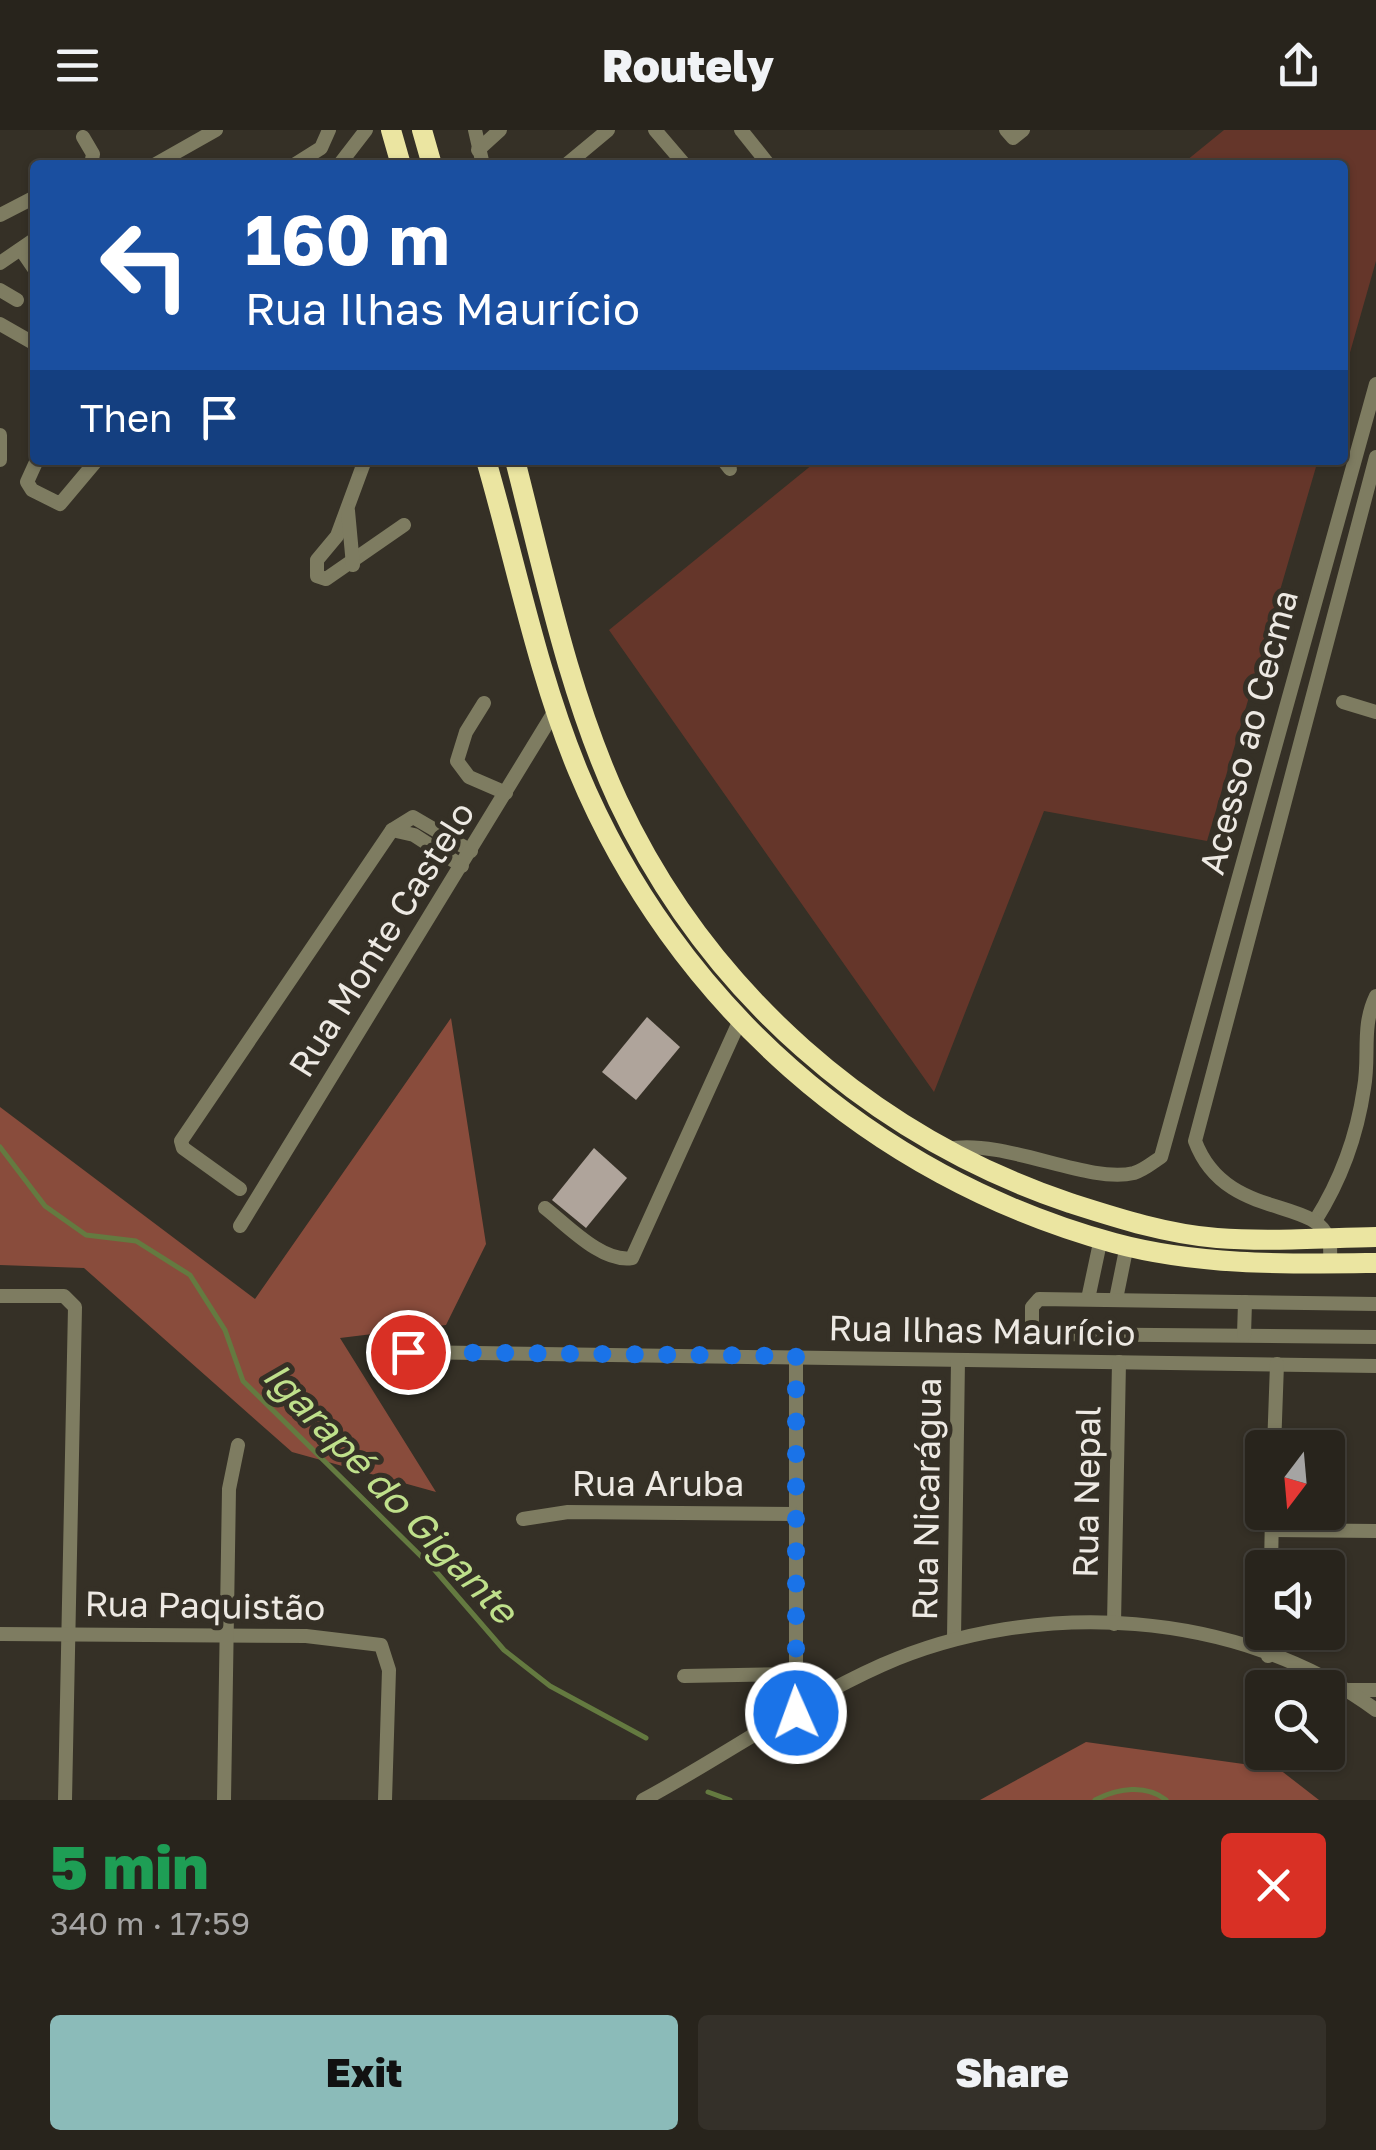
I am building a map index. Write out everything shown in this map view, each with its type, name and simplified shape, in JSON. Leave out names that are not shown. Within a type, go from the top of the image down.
[{"type":"highway","points":[[391,130],[400,160]]},
{"type":"highway","points":[[422,130],[431,160]]},
{"type":"highway","points":[[487,465],[556,708],[580,774],[622,861],[641,894],[740,1020],[806,1085],[891,1146],[976,1193],[1100,1238],[1220,1262],[1376,1263]]},
{"type":"highway","points":[[516,465],[598,748],[618,799],[668,890],[774,1023],[851,1090],[942,1150],[1054,1198],[1158,1228],[1218,1238],[1376,1238]]},
{"type":"street","points":[[163,160],[216,130]]},
{"type":"street","points":[[302,160],[321,148],[329,130]]},
{"type":"street","points":[[343,160],[366,130]]},
{"type":"street","points":[[475,130],[481,160]]},
{"type":"street","points":[[478,150],[500,130]]},
{"type":"street","points":[[572,160],[608,130]]},
{"type":"street","points":[[655,130],[680,160]]},
{"type":"street","points":[[740,130],[765,160]]},
{"type":"street","points":[[83,137],[93,154],[92,160]]},
{"type":"street","points":[[0,215],[30,200]]},
{"type":"street","points":[[0,263],[30,244]]},
{"type":"street","points":[[22,251],[30,263]]},
{"type":"street","points":[[0,290],[18,300]]},
{"type":"street","points":[[0,324],[30,341]]},
{"type":"street","name":"Acesso ao Cecma","points":[[942,1150],[966,1146],[992,1148],[1131,1174],[1161,1156],[1376,384]]},
{"type":"street","points":[[0,435],[0,460]]},
{"type":"street","name":"Acesso ao Cecma","points":[[1315,1220],[1254,1200],[1218,1181],[1204,1164],[1196,1142],[1376,457]]},
{"type":"street","points":[[35,465],[27,482],[32,490],[60,504],[93,465]]},
{"type":"street","points":[[364,465],[337,536],[317,560],[318,576],[326,580],[353,565],[404,526]]},
{"type":"street","points":[[348,501],[353,565]]},
{"type":"street","points":[[1343,702],[1376,712]]},
{"type":"street","points":[[484,703],[466,732],[457,762],[469,778],[506,792]]},
{"type":"street","name":"Rua Monte Castelo","points":[[240,1226],[556,708]]},
{"type":"street","points":[[240,1189],[182,1148],[181,1141],[392,830],[413,817],[471,851]]},
{"type":"street","points":[[392,830],[414,835],[462,866]]},
{"type":"street","points":[[1330,1264],[1329,1238],[1315,1220],[1335,1189],[1355,1135],[1365,1085],[1366,1017],[1376,996]]},
{"type":"street","points":[[545,1208],[598,1248],[624,1260],[632,1258],[740,1020]]},
{"type":"street","points":[[1180,1096],[1205,1101]]},
{"type":"street","points":[[1088,1299],[1100,1238]]},
{"type":"street","points":[[1116,1299],[1127,1245]]},
{"type":"street","points":[[0,1296],[64,1296],[75,1307],[65,1800]]},
{"type":"street","points":[[1376,1304],[1039,1299],[1032,1307],[1032,1325],[1041,1334],[1376,1338]]},
{"type":"street","points":[[1244,1335],[1245,1302]]},
{"type":"street","name":"Rua Ilhas Maurício","points":[[408,1352],[1376,1366]]},
{"type":"street","points":[[796,1356],[796,1713]]},
{"type":"street","name":"Rua Nicarágua","points":[[954,1639],[958,1360]]},
{"type":"street","name":"Rua Nepal","points":[[1114,1624],[1119,1362]]},
{"type":"street","points":[[1275,1430],[1277,1364]]},
{"type":"street","points":[[224,1800],[229,1490],[238,1446]]},
{"type":"street","name":"Rua Aruba","points":[[523,1519],[568,1512],[794,1514]]},
{"type":"street","points":[[1271,1550],[1272,1530],[1376,1531]]},
{"type":"street","points":[[643,1800],[878,1667],[954,1639],[1041,1624],[1114,1624],[1196,1634],[1268,1656],[1348,1690],[1376,1710]]},
{"type":"street","name":"Rua Paquistão","points":[[0,1634],[228,1634],[368,1640],[381,1645],[389,1670],[385,1800]]},
{"type":"street","points":[[1268,1650],[1268,1656]]},
{"type":"street","points":[[684,1676],[794,1674]]},
{"type":"street","points":[[1348,1690],[1376,1690]]},
{"type":"shaded area","points":[[1224,130],[1376,130],[1376,261],[1348,359],[1348,160],[1187,160]]},
{"type":"shaded area","points":[[812,465],[1317,465],[1207,841],[1044,811],[934,1092],[609,630]]},
{"type":"shaded area","points":[[451,1018],[486,1244],[446,1325],[340,1338],[436,1492],[292,1452],[84,1268],[0,1265],[0,1107],[255,1299]]},
{"type":"shaded area","points":[[1086,1742],[1245,1764],[1245,1770],[1280,1770],[1319,1800],[980,1800]]},
{"type":"building","points":[[647,1017],[680,1047],[636,1100],[602,1072]]},
{"type":"building","points":[[594,1148],[627,1178],[586,1228],[552,1200]]},
{"type":"waterway","name":"Igarapé do Gigante","points":[[0,1147],[45,1206],[86,1235],[136,1241],[190,1275],[225,1330],[243,1381],[433,1568],[504,1650],[550,1686],[646,1738]]},
{"type":"waterway","points":[[1095,1800],[1132,1790],[1150,1792],[1166,1800]]},
{"type":"waterway","points":[[708,1792],[730,1800]]},
{"type":"route","points":[[408,1352],[796,1356],[796,1713]]}]
